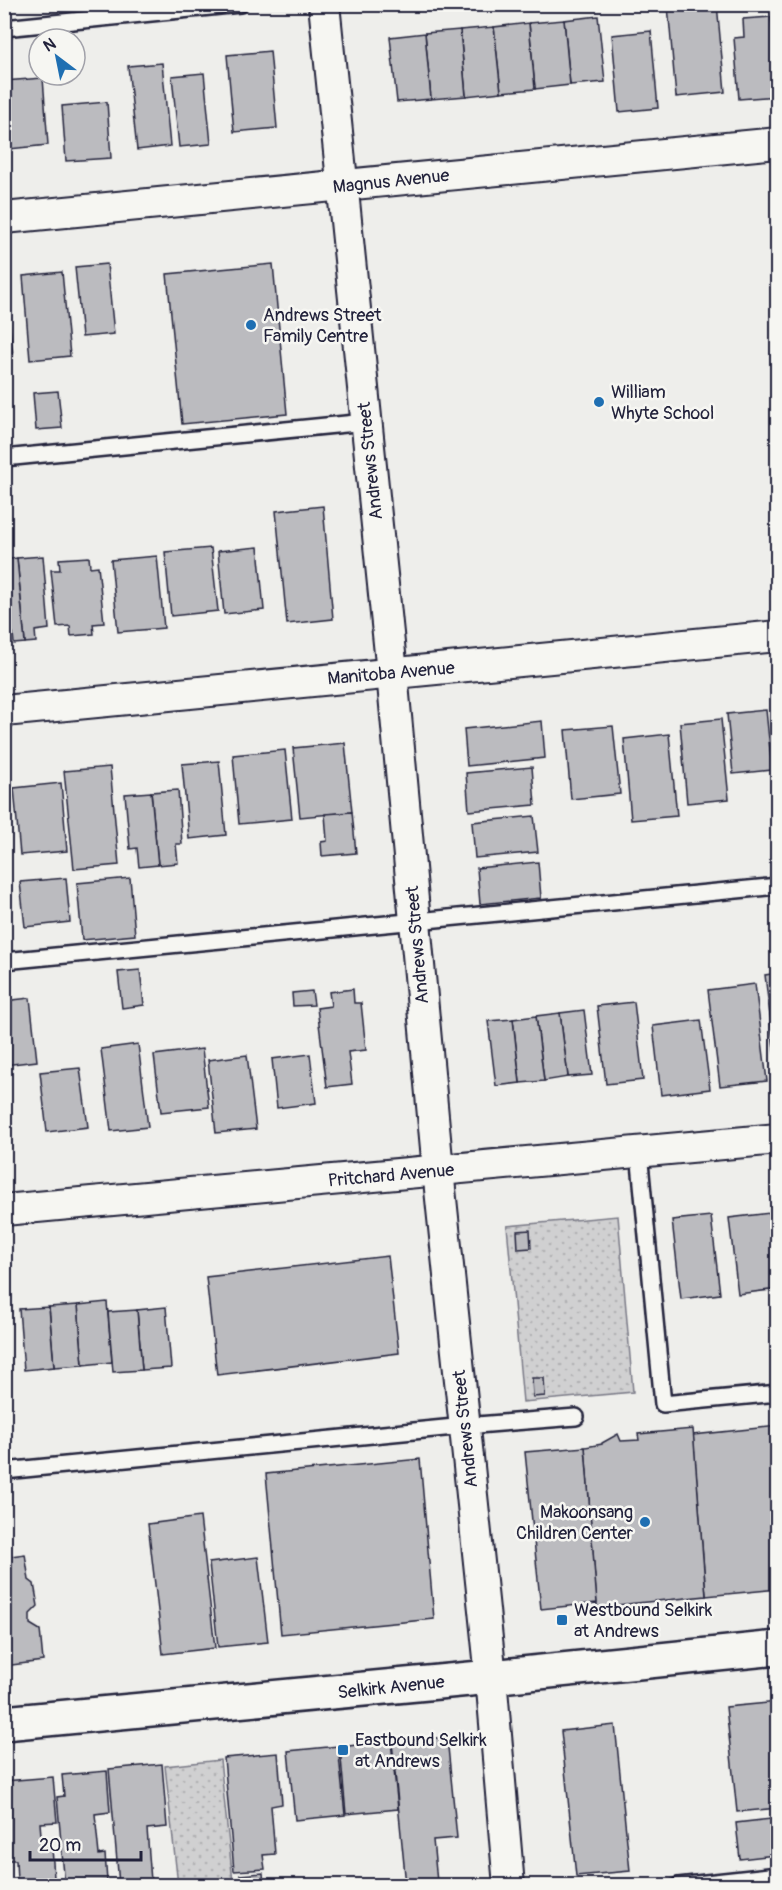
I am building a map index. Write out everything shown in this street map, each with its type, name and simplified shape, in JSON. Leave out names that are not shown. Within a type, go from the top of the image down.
[{"type":"main road","name":"Selkirk Avenue","points":[[4,1723],[777,1648]]},
{"type":"street","name":"Andrews Street","points":[[324,4],[392,673],[438,1170],[491,1677],[509,1886]]},
{"type":"street","name":"Magnus Avenue","points":[[4,218],[777,143]]},
{"type":"street","name":"Manitoba Avenue","points":[[4,711],[777,636]]},
{"type":"street","name":"Pritchard Avenue","points":[[4,1210],[777,1139]]},
{"type":"lane","points":[[4,28],[240,4]]},
{"type":"lane","points":[[4,458],[366,422]]},
{"type":"lane","points":[[4,961],[777,886]]},
{"type":"lane","points":[[639,1152],[663,1404],[777,1393]]},
{"type":"lane","points":[[4,1471],[465,1425],[576,1417]]},
{"type":"lane","points":[[678,1886],[777,1875]]},
{"type":"shaded area","points":[[618,1216],[633,1392],[523,1402],[507,1226]]},
{"type":"shaded area","points":[[220,1760],[233,1882],[178,1885],[165,1766]]},
{"type":"building","points":[[717,4],[725,92],[676,97],[668,6]]},
{"type":"building","points":[[598,16],[605,82],[570,85],[564,20]]},
{"type":"building","points":[[771,17],[773,34],[778,33],[778,96],[739,99],[734,38],[744,37],[743,19]]},
{"type":"building","points":[[564,20],[570,85],[535,89],[529,23]]},
{"type":"building","points":[[529,23],[535,89],[501,92],[494,27]]},
{"type":"building","points":[[494,27],[501,92],[466,96],[460,30]]},
{"type":"building","points":[[460,30],[466,96],[431,99],[425,33]]},
{"type":"building","points":[[651,31],[658,108],[619,112],[612,35]]},
{"type":"building","points":[[425,33],[431,99],[397,102],[390,37]]},
{"type":"building","points":[[270,51],[277,128],[234,132],[227,55]]},
{"type":"building","points":[[162,63],[170,146],[137,150],[128,66]]},
{"type":"building","points":[[204,73],[211,144],[179,147],[172,76]]},
{"type":"building","points":[[27,79],[27,87],[44,87],[48,145],[9,149],[4,81]]},
{"type":"building","points":[[107,102],[111,158],[66,161],[62,106]]},
{"type":"building","points":[[107,264],[114,334],[82,337],[75,267]]},
{"type":"building","points":[[273,264],[287,414],[182,424],[167,274]]},
{"type":"building","points":[[62,272],[70,356],[30,360],[23,276]]},
{"type":"building","points":[[4,299],[7,299],[13,356],[4,356]]},
{"type":"building","points":[[58,391],[62,428],[36,430],[33,393]]},
{"type":"building","points":[[323,506],[333,619],[287,624],[276,511]]},
{"type":"building","points":[[258,547],[264,610],[224,614],[218,551]]},
{"type":"building","points":[[211,548],[218,611],[171,616],[165,552]]},
{"type":"building","points":[[43,556],[49,629],[35,631],[36,642],[25,643],[17,558]]},
{"type":"building","points":[[157,556],[164,628],[118,632],[111,560]]},
{"type":"building","points":[[89,557],[90,567],[98,566],[104,623],[93,624],[94,634],[71,636],[70,626],[57,627],[51,570],[60,570],[59,559]]},
{"type":"building","points":[[17,558],[25,643],[14,644],[13,633],[4,634],[4,560]]},
{"type":"building","points":[[766,710],[772,770],[733,774],[727,714]]},
{"type":"building","points":[[721,719],[729,799],[687,803],[680,723]]},
{"type":"building","points":[[542,721],[545,758],[467,766],[464,729]]},
{"type":"building","points":[[613,726],[620,794],[571,799],[565,730]]},
{"type":"building","points":[[669,734],[677,816],[631,820],[624,739]]},
{"type":"building","points":[[345,743],[352,812],[300,817],[293,748]]},
{"type":"building","points":[[285,750],[292,819],[239,824],[233,755]]},
{"type":"building","points":[[219,761],[226,835],[189,839],[182,764]]},
{"type":"building","points":[[110,767],[119,865],[74,869],[64,771]]},
{"type":"building","points":[[532,767],[535,805],[469,811],[466,773]]},
{"type":"building","points":[[61,783],[67,851],[20,855],[14,788]]},
{"type":"building","points":[[178,790],[182,844],[176,844],[178,863],[158,865],[151,792]]},
{"type":"building","points":[[151,792],[158,865],[139,867],[137,848],[130,849],[125,794]]},
{"type":"building","points":[[352,812],[356,853],[322,856],[321,842],[327,841],[325,814]]},
{"type":"building","points":[[534,816],[538,852],[475,858],[472,822]]},
{"type":"building","points":[[538,862],[541,898],[480,904],[477,868]]},
{"type":"building","points":[[66,878],[70,922],[25,927],[20,882]]},
{"type":"building","points":[[130,878],[135,935],[82,940],[77,883]]},
{"type":"building","points":[[140,970],[144,1005],[122,1008],[118,972]]},
{"type":"building","points":[[778,973],[778,1065],[776,1065],[765,975]]},
{"type":"building","points":[[755,984],[767,1081],[720,1086],[708,990]]},
{"type":"building","points":[[353,989],[354,1003],[361,1003],[366,1050],[348,1052],[352,1084],[327,1087],[317,1008],[331,1006],[329,992]]},
{"type":"building","points":[[312,991],[314,1005],[293,1006],[292,993]]},
{"type":"building","points":[[30,998],[37,1061],[4,1065],[4,1001]]},
{"type":"building","points":[[634,1002],[643,1080],[606,1084],[597,1006]]},
{"type":"building","points":[[584,1010],[592,1075],[568,1077],[560,1013]]},
{"type":"building","points":[[560,1013],[568,1077],[544,1081],[536,1016]]},
{"type":"building","points":[[536,1016],[544,1081],[520,1083],[513,1019]]},
{"type":"building","points":[[513,1019],[520,1083],[496,1086],[488,1021]]},
{"type":"building","points":[[701,1020],[710,1089],[661,1095],[653,1026]]},
{"type":"building","points":[[138,1044],[148,1127],[111,1131],[101,1049]]},
{"type":"building","points":[[202,1049],[209,1107],[161,1112],[154,1055]]},
{"type":"building","points":[[310,1054],[316,1103],[277,1108],[272,1059]]},
{"type":"building","points":[[247,1055],[256,1129],[216,1133],[208,1060]]},
{"type":"building","points":[[80,1068],[88,1127],[47,1132],[40,1072]]},
{"type":"building","points":[[770,1213],[778,1289],[738,1294],[729,1218]]},
{"type":"building","points":[[711,1216],[720,1294],[681,1299],[672,1220]]},
{"type":"building","points":[[530,1230],[531,1248],[518,1249],[517,1231]]},
{"type":"building","points":[[388,1256],[399,1353],[217,1375],[206,1277]]},
{"type":"building","points":[[107,1302],[112,1362],[83,1365],[78,1305]]},
{"type":"building","points":[[78,1305],[83,1365],[54,1367],[49,1307]]},
{"type":"building","points":[[49,1307],[54,1367],[24,1370],[19,1309]]},
{"type":"building","points":[[166,1307],[171,1368],[142,1370],[137,1310]]},
{"type":"building","points":[[137,1310],[142,1370],[113,1372],[108,1312]]},
{"type":"building","points":[[532,1378],[544,1378],[545,1396],[533,1397]]},
{"type":"building","points":[[778,1426],[778,1589],[706,1596],[693,1435]]},
{"type":"building","name":"Makoonsang Children Center","points":[[693,1429],[706,1596],[597,1607],[585,1447],[602,1444],[618,1434],[621,1441],[639,1440],[638,1434]]},
{"type":"building","points":[[585,1447],[597,1603],[541,1609],[525,1452]]},
{"type":"building","points":[[420,1459],[434,1619],[281,1634],[266,1474]]},
{"type":"building","points":[[200,1517],[215,1648],[163,1654],[148,1524]]},
{"type":"building","points":[[25,1554],[29,1580],[34,1584],[38,1606],[30,1614],[30,1624],[40,1630],[43,1661],[4,1666],[4,1557]]},
{"type":"building","points":[[258,1557],[268,1642],[218,1647],[209,1563]]},
{"type":"building","points":[[778,1702],[778,1808],[737,1812],[726,1707]]},
{"type":"building","points":[[615,1725],[630,1871],[576,1876],[561,1731]]},
{"type":"building","points":[[447,1737],[457,1838],[433,1840],[437,1882],[406,1885],[392,1742]]},
{"type":"building","points":[[391,1741],[398,1809],[346,1814],[340,1747]]},
{"type":"building","points":[[338,1746],[345,1815],[295,1820],[288,1751]]},
{"type":"building","points":[[278,1753],[282,1804],[271,1806],[275,1854],[263,1855],[265,1869],[234,1871],[224,1758]]},
{"type":"building","points":[[162,1764],[167,1827],[147,1829],[151,1881],[119,1884],[109,1769]]},
{"type":"building","points":[[107,1771],[110,1812],[95,1814],[99,1855],[105,1854],[107,1881],[87,1883],[87,1886],[65,1886],[57,1797],[64,1796],[62,1775]]},
{"type":"building","points":[[53,1777],[57,1822],[40,1823],[42,1847],[52,1847],[54,1878],[17,1881],[16,1860],[4,1860],[4,1781]]},
{"type":"building","points":[[771,1819],[775,1855],[740,1859],[736,1823]]},
{"type":"building","points":[[263,1873],[264,1886],[240,1886],[240,1875]]},
{"type":"place","name":"Andrews Street Family Centre","points":[[251,325]]},
{"type":"place","name":"William Whyte School","points":[[599,402]]},
{"type":"place","name":"Makoonsang Children Center","points":[[645,1522]]},
{"type":"place","name":"Westbound Selkirk at Andrews","points":[[562,1620]]},
{"type":"place","name":"Eastbound Selkirk at Andrews","points":[[343,1750]]}]
